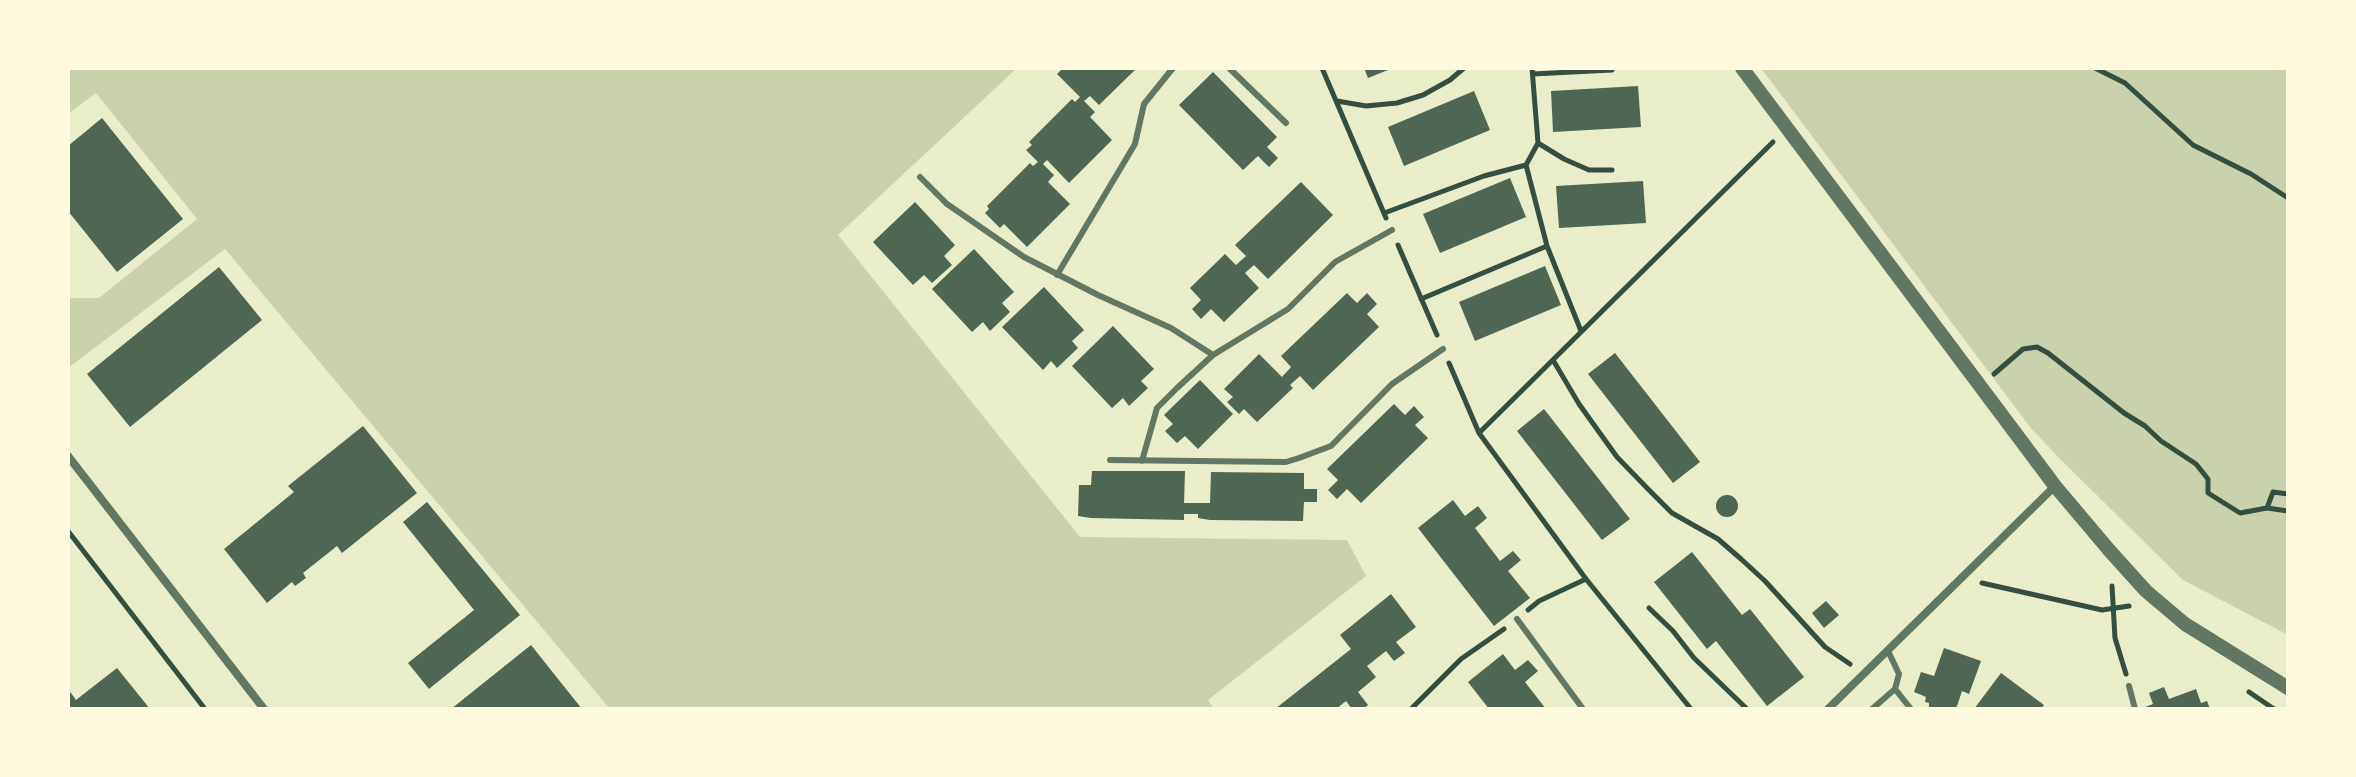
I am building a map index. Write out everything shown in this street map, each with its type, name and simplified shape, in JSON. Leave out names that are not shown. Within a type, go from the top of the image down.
[{"type":"street","points":[[1742,68],[2055,486],[2146,591],[2185,624],[2288,688]]},
{"type":"street","points":[[68,456],[264,709]]},
{"type":"street","points":[[1828,709],[2055,486]]},
{"type":"lane","points":[[1057,275],[1135,144],[1144,104],[1173,68]]},
{"type":"lane","points":[[1229,68],[1286,123]]},
{"type":"lane","points":[[920,177],[947,204],[982,230],[1057,275],[1171,328],[1213,355]]},
{"type":"lane","points":[[1142,461],[1157,408],[1213,355],[1288,309],[1335,262],[1392,230]]},
{"type":"lane","points":[[1110,460],[1286,462],[1299,458],[1331,446],[1392,384],[1443,349]]},
{"type":"lane","points":[[1517,619],[1583,709]]},
{"type":"lane","points":[[1872,709],[1895,689],[1899,674],[1888,651]]},
{"type":"lane","points":[[2129,686],[2135,709]]},
{"type":"lane","points":[[1895,689],[1911,709]]},
{"type":"path","points":[[1322,68],[1479,433],[1586,579],[1691,709]]},
{"type":"path","points":[[1336,101],[1366,106],[1397,103],[1423,95],[1464,68]]},
{"type":"path","points":[[2095,68],[2125,83],[2193,145],[2251,174],[2288,198]]},
{"type":"path","points":[[1582,331],[1547,246],[1526,165],[1538,143],[1532,71],[1612,70]]},
{"type":"path","points":[[1479,433],[1788,127]]},
{"type":"path","points":[[1538,143],[1589,170],[1612,170]]},
{"type":"path","points":[[1384,213],[1484,176],[1526,165]]},
{"type":"path","points":[[1421,299],[1547,246]]},
{"type":"path","points":[[1981,386],[2023,349],[2037,347],[2196,464],[2208,479],[2208,493],[2240,513],[2267,508],[2288,511]]},
{"type":"path","points":[[1553,360],[1579,404],[1617,457],[1672,513],[1718,539],[1765,581],[1825,647],[1839,659],[1866,672]]},
{"type":"path","points":[[2267,508],[2273,492],[2288,494]]},
{"type":"path","points":[[68,531],[205,709]]},
{"type":"path","points":[[1411,709],[1461,659],[1484,646],[1539,601],[1586,579]]},
{"type":"path","points":[[1956,583],[1990,582],[2102,610],[2129,606]]},
{"type":"path","points":[[2112,586],[2115,638],[2129,686]]},
{"type":"path","points":[[1649,608],[1673,631],[1694,658],[1747,709]]},
{"type":"green space","points":[[68,68],[1017,68],[838,235],[1080,537],[1347,540],[1366,576],[1208,700],[1214,709],[610,709],[225,249],[68,368],[68,298],[99,298],[197,219],[96,93],[68,114]]},
{"type":"green space","points":[[1761,68],[2288,68],[2288,635],[2183,580],[2030,427]]},
{"type":"building","points":[[1063,68],[1137,68],[1099,105],[1090,96],[1084,101],[1095,112],[1090,117],[1112,140],[1069,183],[1047,160],[1043,164],[1054,175],[1048,182],[1070,204],[1027,247],[1004,224],[1000,228],[985,213],[989,209],[987,206],[1030,163],[1033,166],[1038,162],[1026,150],[1032,145],[1029,142],[1072,99],[1075,102],[1080,97],[1057,74]]},
{"type":"building","points":[[1364,68],[1393,68],[1368,78]]},
{"type":"building","points":[[1213,72],[1277,137],[1267,147],[1278,158],[1269,167],[1258,156],[1243,170],[1179,105]]},
{"type":"building","points":[[1638,86],[1641,127],[1553,132],[1551,91]]},
{"type":"building","points":[[1474,91],[1490,130],[1404,166],[1388,127]]},
{"type":"building","points":[[102,118],[183,219],[117,272],[68,211],[68,146]]},
{"type":"building","points":[[1510,178],[1526,217],[1440,253],[1423,214]]},
{"type":"building","points":[[1643,181],[1646,223],[1559,228],[1556,186]]},
{"type":"building","points":[[1301,182],[1333,215],[1268,279],[1254,265],[1245,273],[1259,288],[1224,322],[1211,309],[1201,319],[1192,309],[1201,300],[1190,288],[1225,254],[1236,265],[1246,256],[1235,245]]},
{"type":"building","points":[[915,202],[955,245],[944,256],[952,265],[932,283],[924,275],[913,285],[873,242]]},
{"type":"building","points":[[974,249],[1014,292],[1002,303],[1010,312],[990,331],[983,322],[972,332],[932,289]]},
{"type":"building","points":[[1545,266],[1561,305],[1475,341],[1459,302]]},
{"type":"building","points":[[219,267],[262,320],[130,427],[87,374]]},
{"type":"building","points":[[1044,287],[1084,330],[1072,341],[1078,348],[1057,368],[1051,361],[1043,370],[1002,327]]},
{"type":"building","points":[[1347,293],[1357,303],[1367,293],[1377,304],[1367,314],[1379,327],[1313,390],[1300,376],[1290,385],[1293,388],[1257,422],[1244,409],[1239,414],[1227,402],[1233,397],[1224,389],[1259,354],[1282,377],[1291,367],[1281,356]]},
{"type":"building","points":[[1113,326],[1154,369],[1141,381],[1148,388],[1129,406],[1123,398],[1112,408],[1072,366]]},
{"type":"building","points":[[1615,353],[1700,462],[1673,483],[1588,374]]},
{"type":"building","points":[[1200,380],[1233,414],[1198,449],[1185,436],[1177,443],[1165,431],[1173,424],[1164,415]]},
{"type":"building","points":[[1394,404],[1405,415],[1414,406],[1424,417],[1415,425],[1428,438],[1361,503],[1347,489],[1337,499],[1328,490],[1338,480],[1327,469]]},
{"type":"building","points":[[1544,409],[1630,519],[1602,540],[1517,431]]},
{"type":"building","points":[[363,426],[417,493],[342,553],[337,546],[303,573],[306,578],[295,586],[292,582],[267,603],[224,549],[294,492],[288,486]]},
{"type":"building","points":[[1092,471],[1185,471],[1184,503],[1210,503],[1211,472],[1304,473],[1304,489],[1317,489],[1317,502],[1304,502],[1303,521],[1210,520],[1198,518],[1198,514],[1184,514],[1184,520],[1078,516],[1079,485],[1091,485]]},
{"type":"building","points":[[1727,495],[1735,498],[1738,506],[1735,514],[1727,517],[1719,514],[1716,506],[1719,498]]},
{"type":"building","points":[[1453,500],[1465,516],[1478,506],[1487,518],[1475,528],[1500,561],[1513,551],[1521,560],[1508,571],[1530,598],[1494,626],[1418,528]]},
{"type":"building","points":[[427,502],[520,615],[429,689],[408,663],[474,610],[403,522]]},
{"type":"building","points":[[1692,552],[1742,615],[1750,609],[1804,677],[1767,706],[1716,641],[1707,649],[1654,582]]},
{"type":"building","points":[[1391,594],[1416,627],[1396,642],[1405,653],[1394,661],[1386,651],[1367,666],[1376,677],[1358,692],[1368,705],[1363,709],[1352,709],[1346,701],[1336,709],[1275,709],[1351,649],[1340,635]]},
{"type":"building","points":[[1826,601],[1839,615],[1824,628],[1812,613]]},
{"type":"building","points":[[531,645],[582,709],[451,709]]},
{"type":"building","points":[[1944,648],[1981,661],[1969,694],[1962,691],[1956,709],[1929,709],[1926,697],[1914,692],[1921,672],[1934,676]]},
{"type":"building","points":[[1503,654],[1515,670],[1528,660],[1538,671],[1525,682],[1546,709],[1489,709],[1468,682]]},
{"type":"building","points":[[117,668],[150,709],[68,709],[68,689],[76,700]]},
{"type":"building","points":[[2001,673],[2044,705],[2041,709],[1974,709]]},
{"type":"building","points":[[2164,687],[2169,699],[2196,689],[2201,703],[2207,701],[2210,709],[2140,709],[2153,704],[2149,693]]}]
